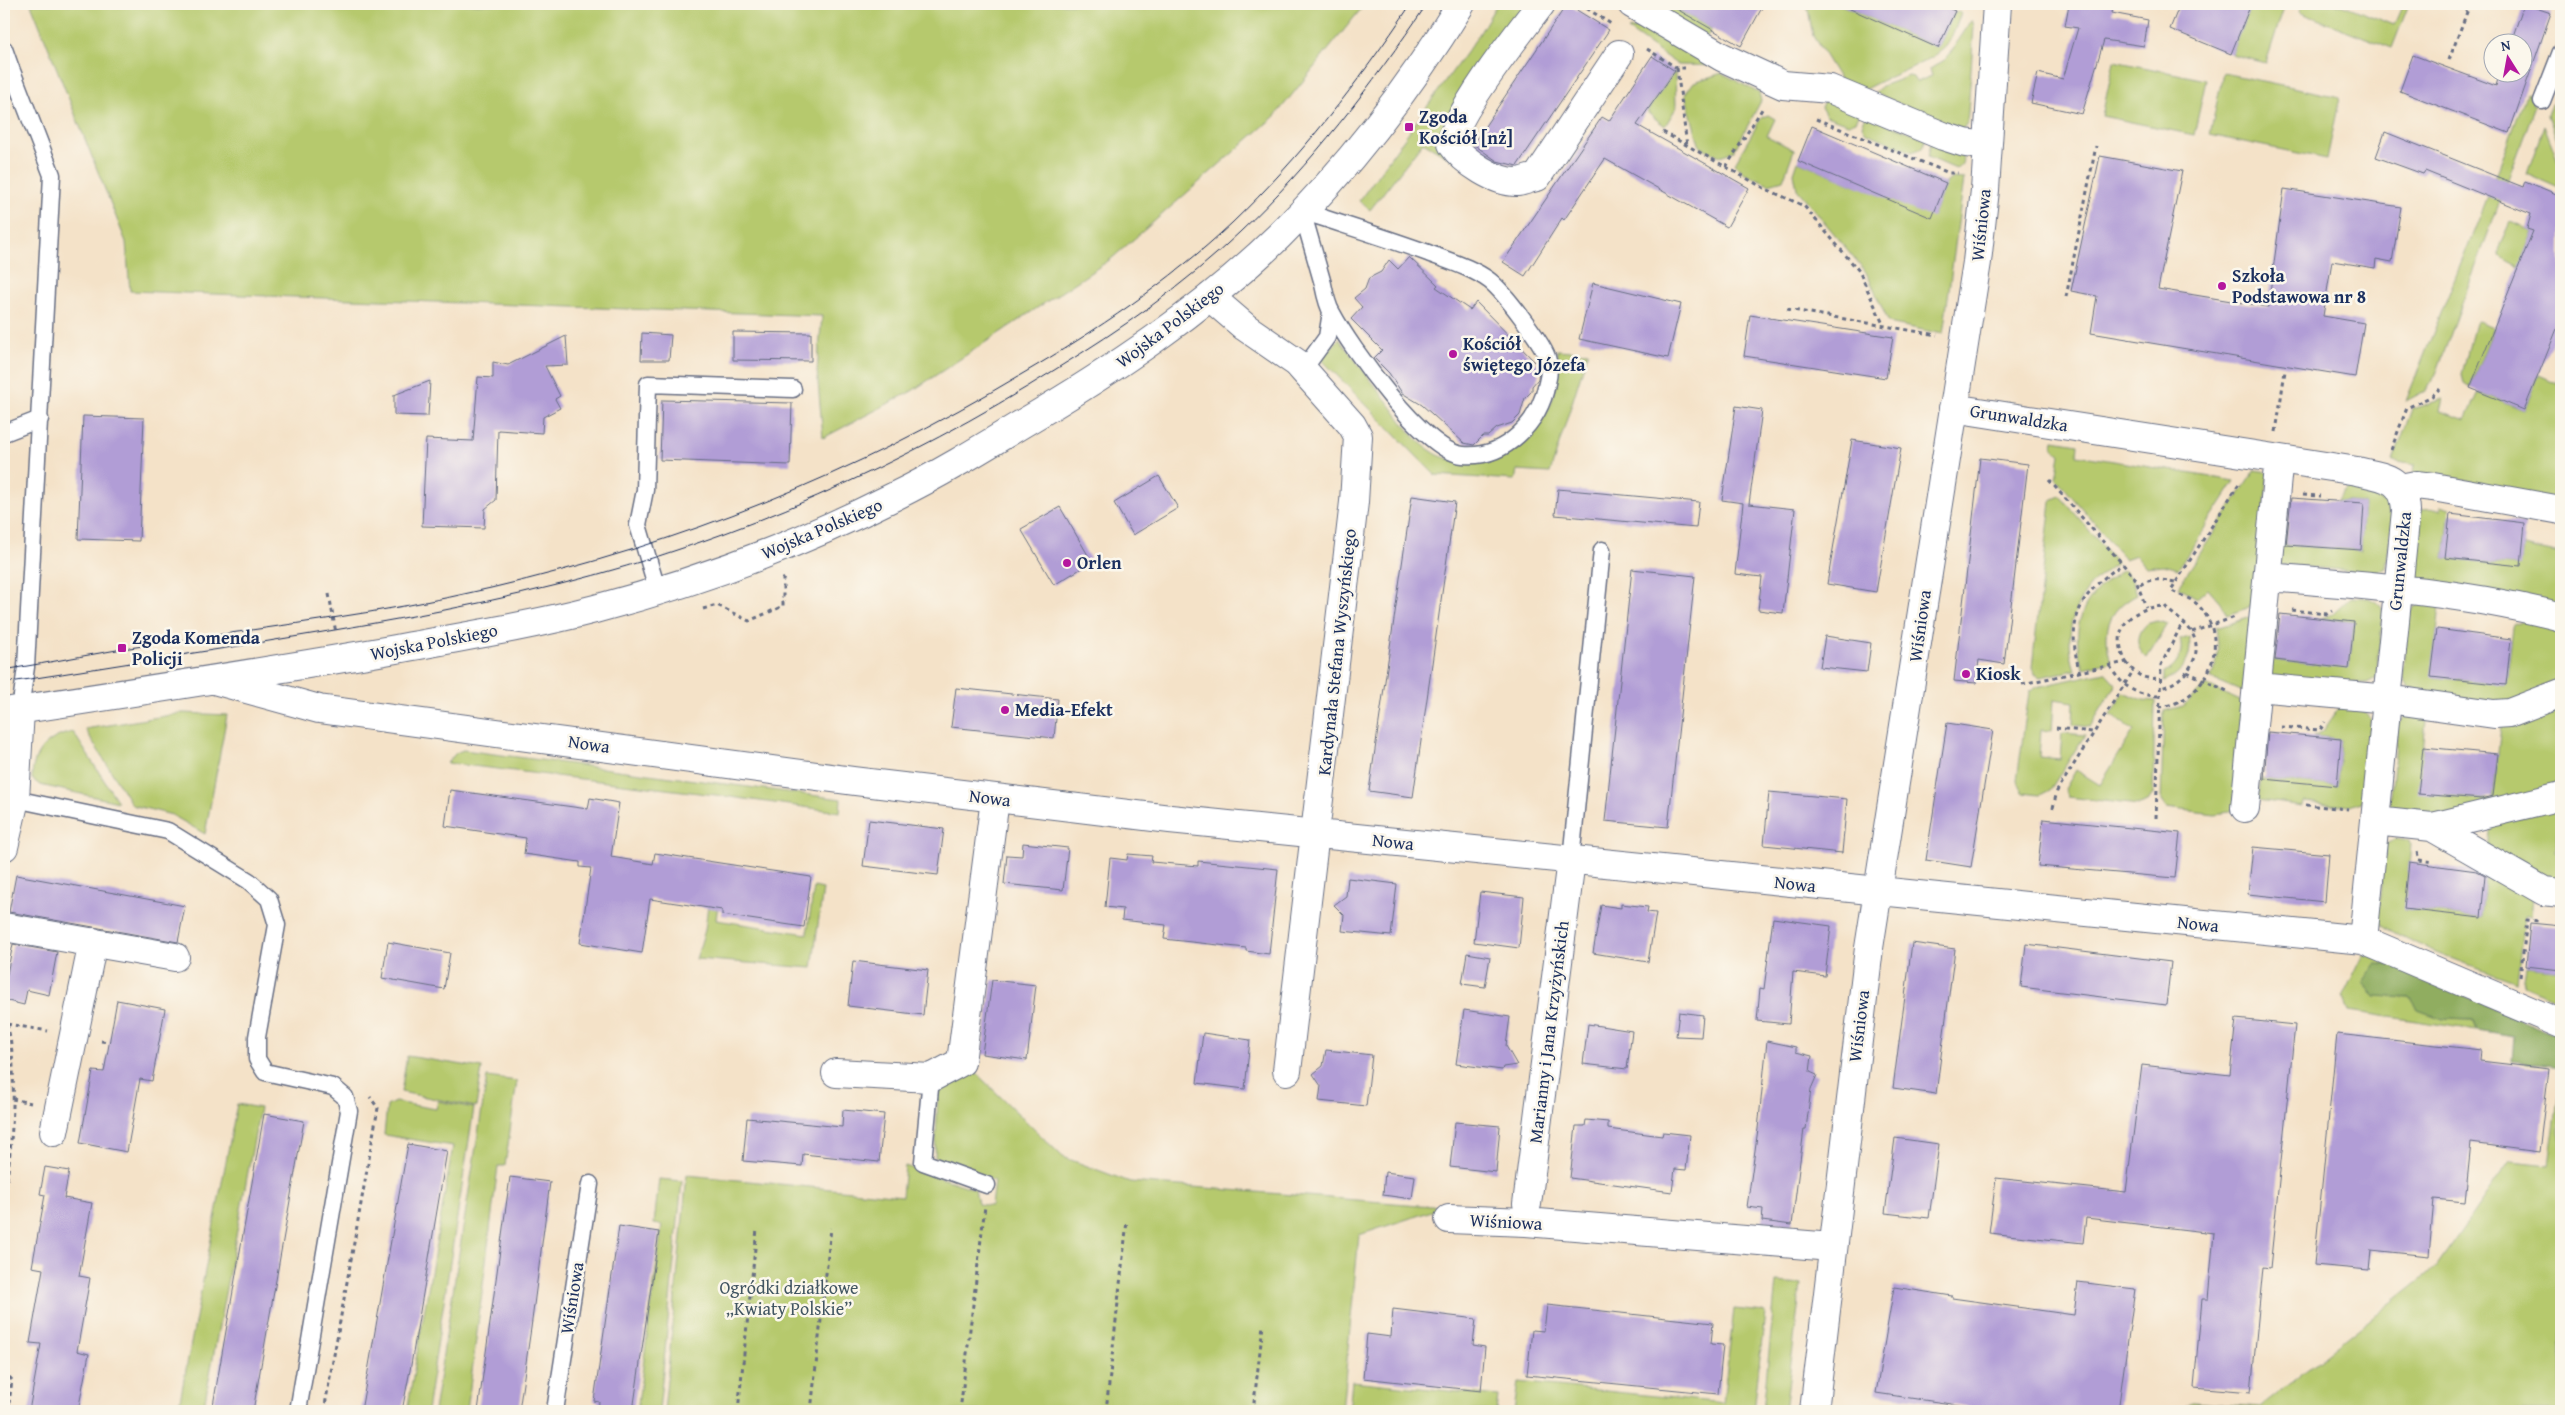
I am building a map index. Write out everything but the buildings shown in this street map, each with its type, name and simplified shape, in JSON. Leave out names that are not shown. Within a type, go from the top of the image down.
[{"type":"street","name":"Wojska Polskiego","points":[[12,711],[214,680],[526,625],[592,610],[658,592],[744,562],[820,531],[894,497],[955,464],[1066,398],[1139,351],[1210,297],[1249,264],[1302,212],[1348,162],[1390,107],[1461,4]]},
{"type":"street","points":[[1541,4],[1508,47],[1455,127],[1452,144],[1467,160],[1501,180],[1518,182],[1537,176],[1619,54]]},
{"type":"street","points":[[1632,4],[1722,57],[1778,82],[1830,89],[1965,144],[1987,146]]},
{"type":"street","name":"Wiśniowa","points":[[1814,1411],[1832,1247],[1877,892],[1887,843],[1977,262],[1987,146],[1995,4]]},
{"type":"street","name":"Kardynała Stefana Wyszyńskiego","points":[[1210,297],[1303,370],[1343,413],[1358,436],[1353,512],[1287,1071]]},
{"type":"street","name":"Grunwaldzka","points":[[1953,408],[2357,471],[2382,476],[2400,488],[2406,498],[2406,511],[2397,588],[2388,699],[2365,815],[2363,940]]},
{"type":"street","points":[[2245,808],[2278,468]]},
{"type":"street","points":[[2400,488],[2416,485],[2433,487],[2561,510]]},
{"type":"street","points":[[2268,577],[2397,588],[2524,607],[2561,617]]},
{"type":"street","name":"Nowa","points":[[214,680],[319,709],[995,799],[1877,892],[2363,940],[2561,1024]]},
{"type":"street","points":[[2255,705],[2388,699],[2494,714],[2509,713],[2561,693]]},
{"type":"street","points":[[4,847],[15,799],[12,711]]},
{"type":"street","points":[[2424,836],[2561,796]]},
{"type":"street","points":[[836,1072],[932,1078],[962,1062],[995,799]]},
{"type":"street","points":[[2365,815],[2424,836],[2544,891],[2561,894]]},
{"type":"street","name":"Marianny i Jana Krzyżyńskich","points":[[1527,1204],[1570,860]]},
{"type":"street","points":[[4,927],[175,957]]},
{"type":"street","points":[[54,1132],[93,942]]},
{"type":"street","name":"Wiśniowa","points":[[1449,1219],[1526,1222],[1832,1247]]},
{"type":"lane","points":[[4,49],[7,67],[52,175],[26,667],[12,711]]},
{"type":"lane","points":[[2542,101],[2561,52]]},
{"type":"lane","points":[[1302,212],[1452,262],[1490,282],[1530,330],[1547,357],[1549,372],[1546,391],[1535,414],[1522,433],[1504,446],[1482,454],[1462,455],[1442,447],[1427,435],[1382,387],[1331,312],[1302,212]]},
{"type":"lane","points":[[1303,370],[1327,337],[1331,312]]},
{"type":"lane","points":[[658,592],[638,525],[644,490],[648,384],[793,389]]},
{"type":"lane","points":[[4,433],[40,419]]},
{"type":"lane","points":[[1570,860],[1602,550]]},
{"type":"lane","points":[[15,799],[168,831],[250,881],[269,899],[277,925],[257,1037],[257,1059],[265,1072],[332,1088],[345,1097],[349,1111],[298,1411]]},
{"type":"lane","points":[[932,1078],[923,1162],[987,1185]]},
{"type":"lane","name":"Wiśniowa","points":[[555,1411],[590,1184]]},
{"type":"path","points":[[2449,60],[2470,4]]},
{"type":"path","points":[[1677,68],[1688,146]]},
{"type":"path","points":[[1726,167],[1778,82]]},
{"type":"path","points":[[1816,119],[1949,173],[1963,172]]},
{"type":"path","points":[[1663,132],[1764,188],[1804,206],[1859,271],[1884,326]]},
{"type":"path","points":[[2066,297],[2096,146]]},
{"type":"path","points":[[1787,309],[1940,336]]},
{"type":"path","points":[[2277,426],[2285,371]]},
{"type":"path","points":[[2390,451],[2406,408],[2432,396],[2440,388]]},
{"type":"path","points":[[2049,480],[2124,564],[2140,585],[2146,607]]},
{"type":"path","points":[[2080,673],[2073,645],[2075,625],[2081,604],[2094,585],[2124,564]]},
{"type":"path","points":[[2140,585],[2147,580],[2158,579],[2175,582]]},
{"type":"path","points":[[2160,707],[2186,699],[2204,680],[2212,667],[2214,656],[2214,643],[2210,625],[2198,604],[2171,590]]},
{"type":"path","points":[[329,594],[337,638]]},
{"type":"path","points":[[2160,678],[2148,679],[2138,676],[2126,662],[2120,650],[2120,634],[2129,617],[2146,607],[2165,606],[2192,632],[2196,648],[2187,672],[2174,684],[2160,688]]},
{"type":"path","points":[[2192,632],[2265,607],[2327,614],[2335,606]]},
{"type":"path","points":[[2156,818],[2160,665],[2182,624]]},
{"type":"path","points":[[2022,684],[2126,662]]},
{"type":"path","points":[[2110,666],[2123,684],[2139,694],[2160,696]]},
{"type":"path","points":[[2053,808],[2057,791],[2133,671]]},
{"type":"path","points":[[2187,672],[2255,705],[2320,730],[2330,716]]},
{"type":"path","points":[[2056,728],[2093,732]]},
{"type":"path","points":[[2306,805],[2365,815]]},
{"type":"path","points":[[2424,836],[2419,860],[2436,862]]},
{"type":"path","points":[[2519,987],[2527,920],[2544,922]]},
{"type":"path","points":[[4,1017],[10,1042],[12,1088],[11,1155],[4,1199]]},
{"type":"path","points":[[960,1411],[987,1185]]},
{"type":"path","points":[[1106,1411],[1127,1221]]},
{"type":"path","points":[[811,1411],[831,1228]]},
{"type":"path","points":[[738,1411],[757,1230]]},
{"type":"path","points":[[1253,1411],[1263,1325]]},
{"type":"path","points":[[4,1371],[12,1380],[8,1411]]},
{"type":"green space","points":[[31,4],[1365,4],[1275,116],[1111,259],[912,391],[823,438],[817,371],[822,316],[130,291],[126,242]]},
{"type":"green space","points":[[1497,4],[1529,4],[1441,128],[1440,138],[1477,174],[1423,142],[1370,210],[1359,201],[1478,36]]},
{"type":"green space","points":[[1645,4],[1668,4],[1712,29],[1705,39]]},
{"type":"green space","points":[[1807,4],[1839,4],[1938,48],[1955,11],[1961,13],[1951,38],[1941,51],[1920,64],[1861,92],[1842,83],[1813,36]]},
{"type":"green space","points":[[2251,4],[2285,4],[2266,63],[2231,54]]},
{"type":"green space","points":[[2302,4],[2341,4],[2394,25],[2403,4],[2409,4],[2392,48],[2299,12]]},
{"type":"green space","points":[[1972,20],[1974,26],[1967,123],[1962,130],[1874,93],[1882,86],[1909,76],[1913,77],[1916,82],[1932,76],[1930,69],[1946,59]]},
{"type":"green space","points":[[1651,26],[1723,66],[1678,65],[1628,30]]},
{"type":"green space","points":[[2114,61],[2206,80],[2194,135],[2102,116]]},
{"type":"green space","points":[[1675,71],[1676,108],[1665,126],[1648,113],[1648,109]]},
{"type":"green space","points":[[1722,73],[1759,93],[1761,101],[1734,151],[1720,156],[1702,148],[1699,144],[1685,94],[1694,82]]},
{"type":"green space","points":[[2223,73],[2340,97],[2327,159],[2210,135]]},
{"type":"green space","points":[[2526,94],[2534,97],[2532,105],[2535,106],[2436,374],[2425,391],[2406,401],[2496,176]]},
{"type":"green space","points":[[1825,99],[1860,113],[1856,121],[1848,124],[1826,116],[1821,107]]},
{"type":"green space","points":[[2551,103],[2561,108],[2561,150],[2548,115]]},
{"type":"green space","points":[[1768,115],[1775,119],[1767,136],[1794,150],[1783,180],[1769,184],[1743,172],[1735,163],[1761,118]]},
{"type":"green space","points":[[1866,116],[1926,138],[1923,148],[1912,152],[1865,132],[1862,125]]},
{"type":"green space","points":[[2544,125],[2561,169],[2561,189],[2527,174]]},
{"type":"green space","points":[[1931,142],[1962,155],[1963,162],[1961,165],[1956,169],[1928,157]]},
{"type":"green space","points":[[1798,161],[1932,217],[1946,183],[1952,178],[1964,179],[1943,334],[1893,324],[1888,321],[1866,272],[1797,189],[1794,173]]},
{"type":"green space","points":[[2510,222],[2533,231],[2519,267],[2499,256],[2500,244]]},
{"type":"green space","points":[[2478,321],[2494,327],[2470,388],[2464,384],[2462,374],[2475,323]]},
{"type":"green space","points":[[1339,339],[1414,437],[1436,454],[1458,461],[1481,462],[1501,457],[1519,446],[1534,432],[1546,414],[1554,393],[1558,372],[1557,350],[1588,352],[1550,473],[1517,471],[1515,480],[1435,475],[1321,359]]},
{"type":"green space","points":[[2561,373],[2561,502],[2431,472],[2431,476],[2414,474],[2415,465],[2393,461],[2412,409],[2443,399],[2440,411],[2466,420],[2479,392],[2524,410],[2539,375],[2557,383]]},
{"type":"green space","points":[[2054,440],[2078,444],[2077,455],[2235,481],[2178,569],[2163,565],[2146,567],[2136,555],[2125,559],[2056,478],[2060,455],[2053,446]]},
{"type":"green space","points":[[2255,470],[2268,472],[2256,605],[2227,615],[2220,602],[2208,588],[2197,598],[2178,587]]},
{"type":"green space","points":[[2352,484],[2386,492],[2395,503],[2386,567],[2375,573],[2274,564],[2288,498],[2285,545],[2361,550],[2364,503],[2336,501]]},
{"type":"green space","points":[[2060,496],[2117,563],[2092,584],[2076,609],[2070,638],[2075,670],[2040,677],[2034,674],[2032,667],[2051,502]]},
{"type":"green space","points":[[2440,505],[2450,508],[2445,558],[2520,566],[2523,546],[2561,554],[2561,610],[2421,584],[2414,566],[2421,510],[2440,509]]},
{"type":"green space","points":[[2123,570],[2132,580],[2137,594],[2119,607],[2109,622],[2107,641],[2111,662],[2083,668],[2078,637],[2083,611],[2099,589]]},
{"type":"green space","points":[[2351,597],[2369,598],[2381,605],[2383,614],[2376,678],[2367,683],[2273,682],[2265,654],[2273,660],[2349,668],[2354,622],[2321,618],[2333,614]]},
{"type":"green space","points":[[2419,604],[2440,605],[2432,677],[2506,685],[2514,625],[2531,618],[2561,623],[2561,684],[2508,706],[2409,688],[2403,677],[2409,615],[2414,606]]},
{"type":"green space","points":[[2255,616],[2247,694],[2210,678],[2218,654],[2216,628]]},
{"type":"green space","points":[[2157,621],[2168,624],[2147,658],[2139,646],[2138,637],[2146,624]]},
{"type":"green space","points":[[2189,637],[2189,652],[2185,664],[2176,674],[2164,682],[2164,673],[2173,668],[2180,655],[2180,640]]},
{"type":"green space","points":[[2105,672],[2116,684],[2090,727],[2073,725],[2074,702],[2054,699],[2052,731],[2041,730],[2039,757],[2060,759],[2062,733],[2085,735],[2050,790],[2040,795],[2023,793],[2017,780],[2029,692],[2037,687]]},
{"type":"green space","points":[[2206,685],[2240,701],[2244,706],[2233,808],[2230,812],[2215,814],[2166,808],[2161,801],[2164,711],[2183,706]]},
{"type":"green space","points":[[2124,692],[2143,700],[2155,701],[2153,794],[2147,802],[2139,805],[2068,797],[2065,789],[2076,770],[2100,785],[2134,730],[2110,715]]},
{"type":"green space","points":[[2561,700],[2561,789],[2431,821],[2395,810],[2390,805],[2398,724],[2404,716],[2425,717],[2426,720],[2419,793],[2493,800],[2501,725]]},
{"type":"green space","points":[[2339,708],[2363,711],[2369,716],[2371,721],[2361,802],[2350,806],[2304,802],[2303,806],[2258,800],[2261,779],[2337,786],[2341,739],[2314,736],[2323,731]]},
{"type":"green space","points":[[183,713],[227,715],[205,834],[172,815],[132,805],[85,729]]},
{"type":"green space","points":[[73,732],[118,802],[40,785],[32,779],[35,761],[43,748],[56,738]]},
{"type":"green space","points":[[463,750],[841,799],[840,812],[716,795],[447,763],[456,753]]},
{"type":"green space","points":[[2560,809],[2555,851],[2561,852],[2561,886],[2488,849],[2491,823]]},
{"type":"green space","points":[[2396,839],[2410,841],[2411,844],[2405,909],[2481,918],[2486,866],[2533,898],[2531,916],[2524,916],[2517,982],[2421,946],[2402,937],[2377,920],[2386,844]]},
{"type":"green space","points":[[712,869],[722,871],[716,920],[807,934],[814,887],[823,889],[812,968],[696,959],[705,930]]},
{"type":"green space","points":[[2364,953],[2391,965],[2375,995],[2411,998],[2443,1019],[2473,1020],[2476,1030],[2349,1011],[2343,996]]},
{"type":"green space","points":[[2376,964],[2391,965],[2561,1036],[2561,1067],[2512,1061],[2514,1036],[2476,1030],[2473,1020],[2443,1019],[2418,1010],[2410,998],[2375,996],[2363,983]]},
{"type":"green space","points":[[2526,966],[2561,970],[2561,1001],[2523,985]]},
{"type":"green space","points":[[407,1056],[482,1068],[476,1107],[401,1092]]},
{"type":"green space","name":"Ogródki działkowe „Kwiaty Polskie”","points":[[976,1073],[1063,1157],[1130,1182],[1444,1207],[1359,1235],[1342,1411],[664,1411],[687,1175],[902,1196],[905,1166],[975,1189],[978,1204],[991,1206],[994,1181],[935,1157],[938,1092]]},
{"type":"green space","points":[[487,1077],[517,1081],[505,1166],[498,1166],[467,1411],[434,1411]]},
{"type":"green space","points":[[2560,1084],[2561,1411],[2176,1411],[2192,1402],[2260,1407],[2436,1267],[2510,1161],[2549,1165]]},
{"type":"green space","points":[[438,1101],[474,1108],[427,1411],[407,1411],[453,1146],[384,1135],[387,1106],[395,1102],[436,1109]]},
{"type":"green space","points":[[237,1104],[260,1108],[203,1411],[178,1411]]},
{"type":"green space","points":[[659,1179],[682,1181],[659,1411],[637,1411],[662,1225],[654,1224]]},
{"type":"green space","points":[[1776,1282],[1801,1284],[1785,1411],[1763,1411]]},
{"type":"green space","points":[[1734,1309],[1765,1312],[1754,1411],[1514,1411],[1518,1382],[1723,1403]]},
{"type":"green space","points":[[1352,1381],[1498,1396],[1496,1411],[1349,1411]]},
{"type":"tram line","points":[[4,670],[136,647],[366,613],[491,588],[631,550],[765,502],[831,474],[959,410],[1077,341],[1157,285],[1208,245],[1257,198],[1305,146],[1349,91],[1411,4]]},
{"type":"tram line","points":[[4,683],[360,626],[521,594],[626,566],[691,545],[754,522],[879,468],[939,437],[1056,369],[1128,322],[1197,270],[1240,232],[1316,152],[1384,65],[1427,4]]},
{"type":"place","name":"Zgoda Kościół [nż]","points":[[1409,127]]},
{"type":"place","name":"Szkoła Podstawowa nr 8","points":[[2222,286]]},
{"type":"place","name":"Kościół świętego Józefa","points":[[1453,354]]},
{"type":"place","name":"Orlen","points":[[1067,563]]},
{"type":"place","name":"Zgoda Komenda Policji","points":[[122,648]]},
{"type":"place","name":"Kiosk","points":[[1966,674]]},
{"type":"place","name":"Media-Efekt","points":[[1005,710]]}]
